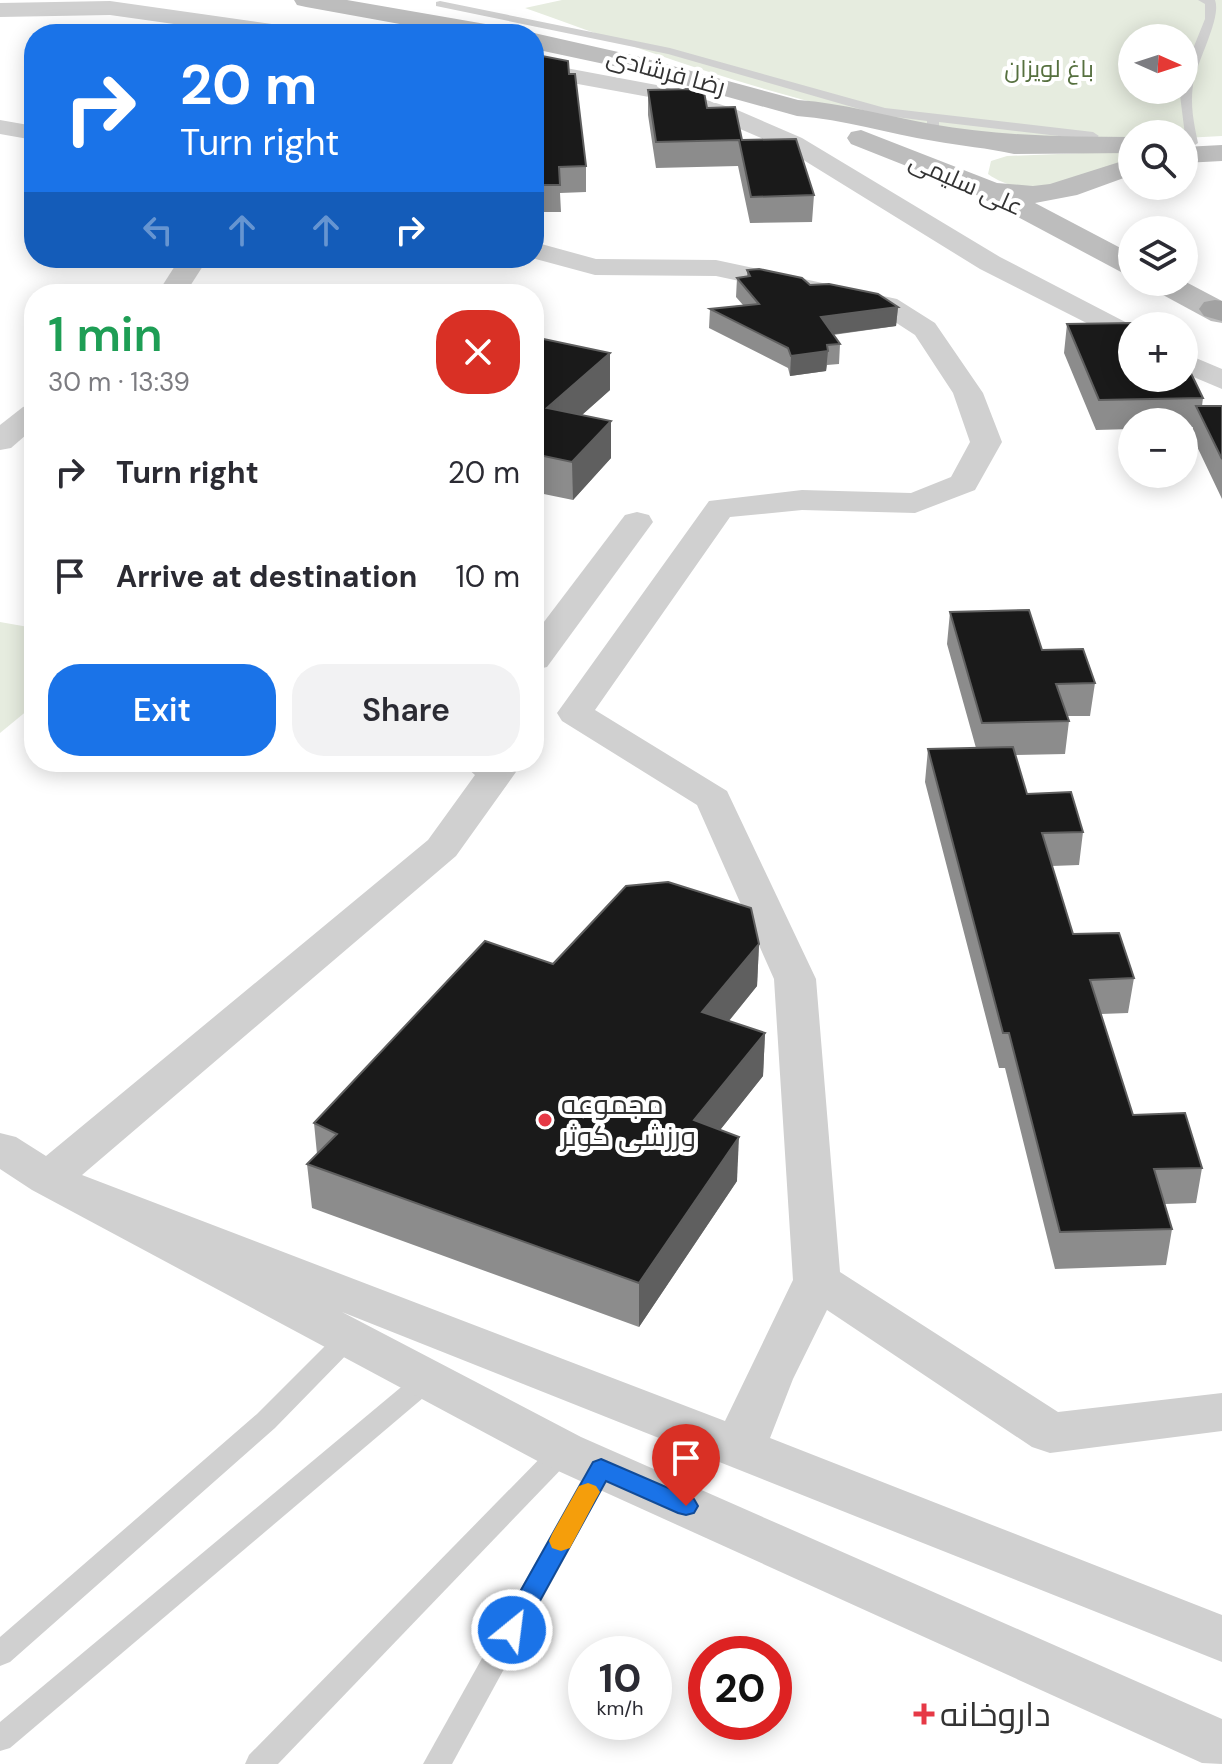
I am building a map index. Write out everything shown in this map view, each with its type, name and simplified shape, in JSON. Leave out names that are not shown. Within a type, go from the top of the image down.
[{"type":"main road","points":[[306,0],[441,24]]},
{"type":"main road","name":"رضا فرشادی","points":[[544,43],[627,61],[797,108]]},
{"type":"main road","points":[[797,108],[933,126],[1041,145]]},
{"type":"main road","name":"علی سلیمی","points":[[797,108],[816,121],[977,184],[1118,259]]},
{"type":"main road","points":[[1198,145],[1222,142]]},
{"type":"main road","points":[[1118,145],[1001,147],[976,153],[961,162],[962,174],[977,184],[1005,193],[1037,194],[1075,187],[1118,171]]},
{"type":"main road","points":[[1198,149],[1222,153]]},
{"type":"main road","points":[[1190,296],[1220,312]]},
{"type":"street","points":[[0,10],[110,8],[223,24]]},
{"type":"street","points":[[544,71],[654,91],[726,114],[793,143],[990,263],[1118,330]]},
{"type":"street","points":[[0,127],[24,131]]},
{"type":"street","points":[[544,253],[595,267],[716,268],[887,305],[925,329],[968,393],[986,442],[964,483],[915,503],[802,500],[720,508],[575,713],[713,799],[795,979],[817,1280],[768,1379],[740,1448]]},
{"type":"street","points":[[1198,369],[1222,380]]},
{"type":"street","points":[[0,441],[24,421]]},
{"type":"street","points":[[544,646],[637,522]]},
{"type":"street","points":[[48,1179],[442,848],[497,772]]},
{"type":"street","points":[[0,1148],[48,1179],[582,1460],[1222,1745]]},
{"type":"street","points":[[48,1179],[1222,1639]]},
{"type":"street","points":[[817,1280],[1050,1433],[1222,1412]]},
{"type":"lane","points":[[1185,120],[1183,98],[1197,46],[1213,13],[1210,1],[1204,0]]},
{"type":"lane","points":[[440,4],[538,24]]},
{"type":"lane","points":[[544,25],[670,51],[933,126],[1093,136]]},
{"type":"lane","points":[[0,1654],[266,1421],[348,1338]]},
{"type":"lane","points":[[0,1739],[427,1380]]},
{"type":"lane","points":[[259,1764],[582,1460]]},
{"type":"lane","points":[[437,1764],[582,1460]]},
{"type":"green space","name":"باغ لویزان","points":[[562,0],[1222,0],[1222,136],[1198,137],[1198,120],[1118,120],[1118,139],[973,132],[920,125],[819,104],[671,59],[525,8]]},
{"type":"green space","points":[[1118,152],[1118,165],[1060,184],[1022,187],[988,174],[991,161],[1007,156]]},
{"type":"green space","points":[[0,622],[24,626],[24,713],[0,733]]},
{"type":"building","points":[[544,56],[568,61],[569,74],[575,74],[586,166],[559,167],[560,185],[544,185]]},
{"type":"building","points":[[692,89],[704,92],[707,108],[735,107],[742,140],[796,139],[814,195],[751,197],[739,140],[656,142],[648,90]]},
{"type":"building","points":[[759,269],[802,278],[810,285],[829,284],[878,294],[898,307],[821,317],[840,344],[827,345],[828,351],[791,356],[788,348],[710,309],[759,304],[737,278],[750,276],[747,270]]},
{"type":"building","points":[[1118,323],[1118,392],[1198,392],[1198,388],[1203,398],[1099,400],[1067,324]]},
{"type":"building","points":[[544,339],[610,353],[547,408],[611,421],[572,462],[544,456]]},
{"type":"building","points":[[1222,406],[1222,459],[1198,408]]},
{"type":"building","points":[[1029,610],[1042,650],[1083,649],[1095,683],[1056,684],[1069,721],[982,723],[950,612]]},
{"type":"building","points":[[1013,747],[1027,794],[1071,792],[1083,832],[1042,833],[1073,934],[1119,933],[1134,978],[1090,980],[1133,1115],[1185,1113],[1202,1168],[1154,1169],[1172,1229],[1060,1232],[1009,1033],[1003,1033],[928,749]]},
{"type":"building","name":"مجموعه ورزشی کوثر","points":[[668,882],[751,908],[759,944],[702,1012],[765,1033],[694,1120],[739,1137],[639,1283],[307,1164],[337,1134],[314,1123],[485,941],[553,964],[626,886]]},
{"type":"slow traffic","points":[[561,1541],[588,1492]]},
{"type":"place","name":"مجموعه ورزشی کوثر","points":[[545,1120]]},
{"type":"place","name":"داروخانه","points":[[924,1714]]},
{"type":"route","points":[[512,1630],[601,1468],[686,1506]]}]
